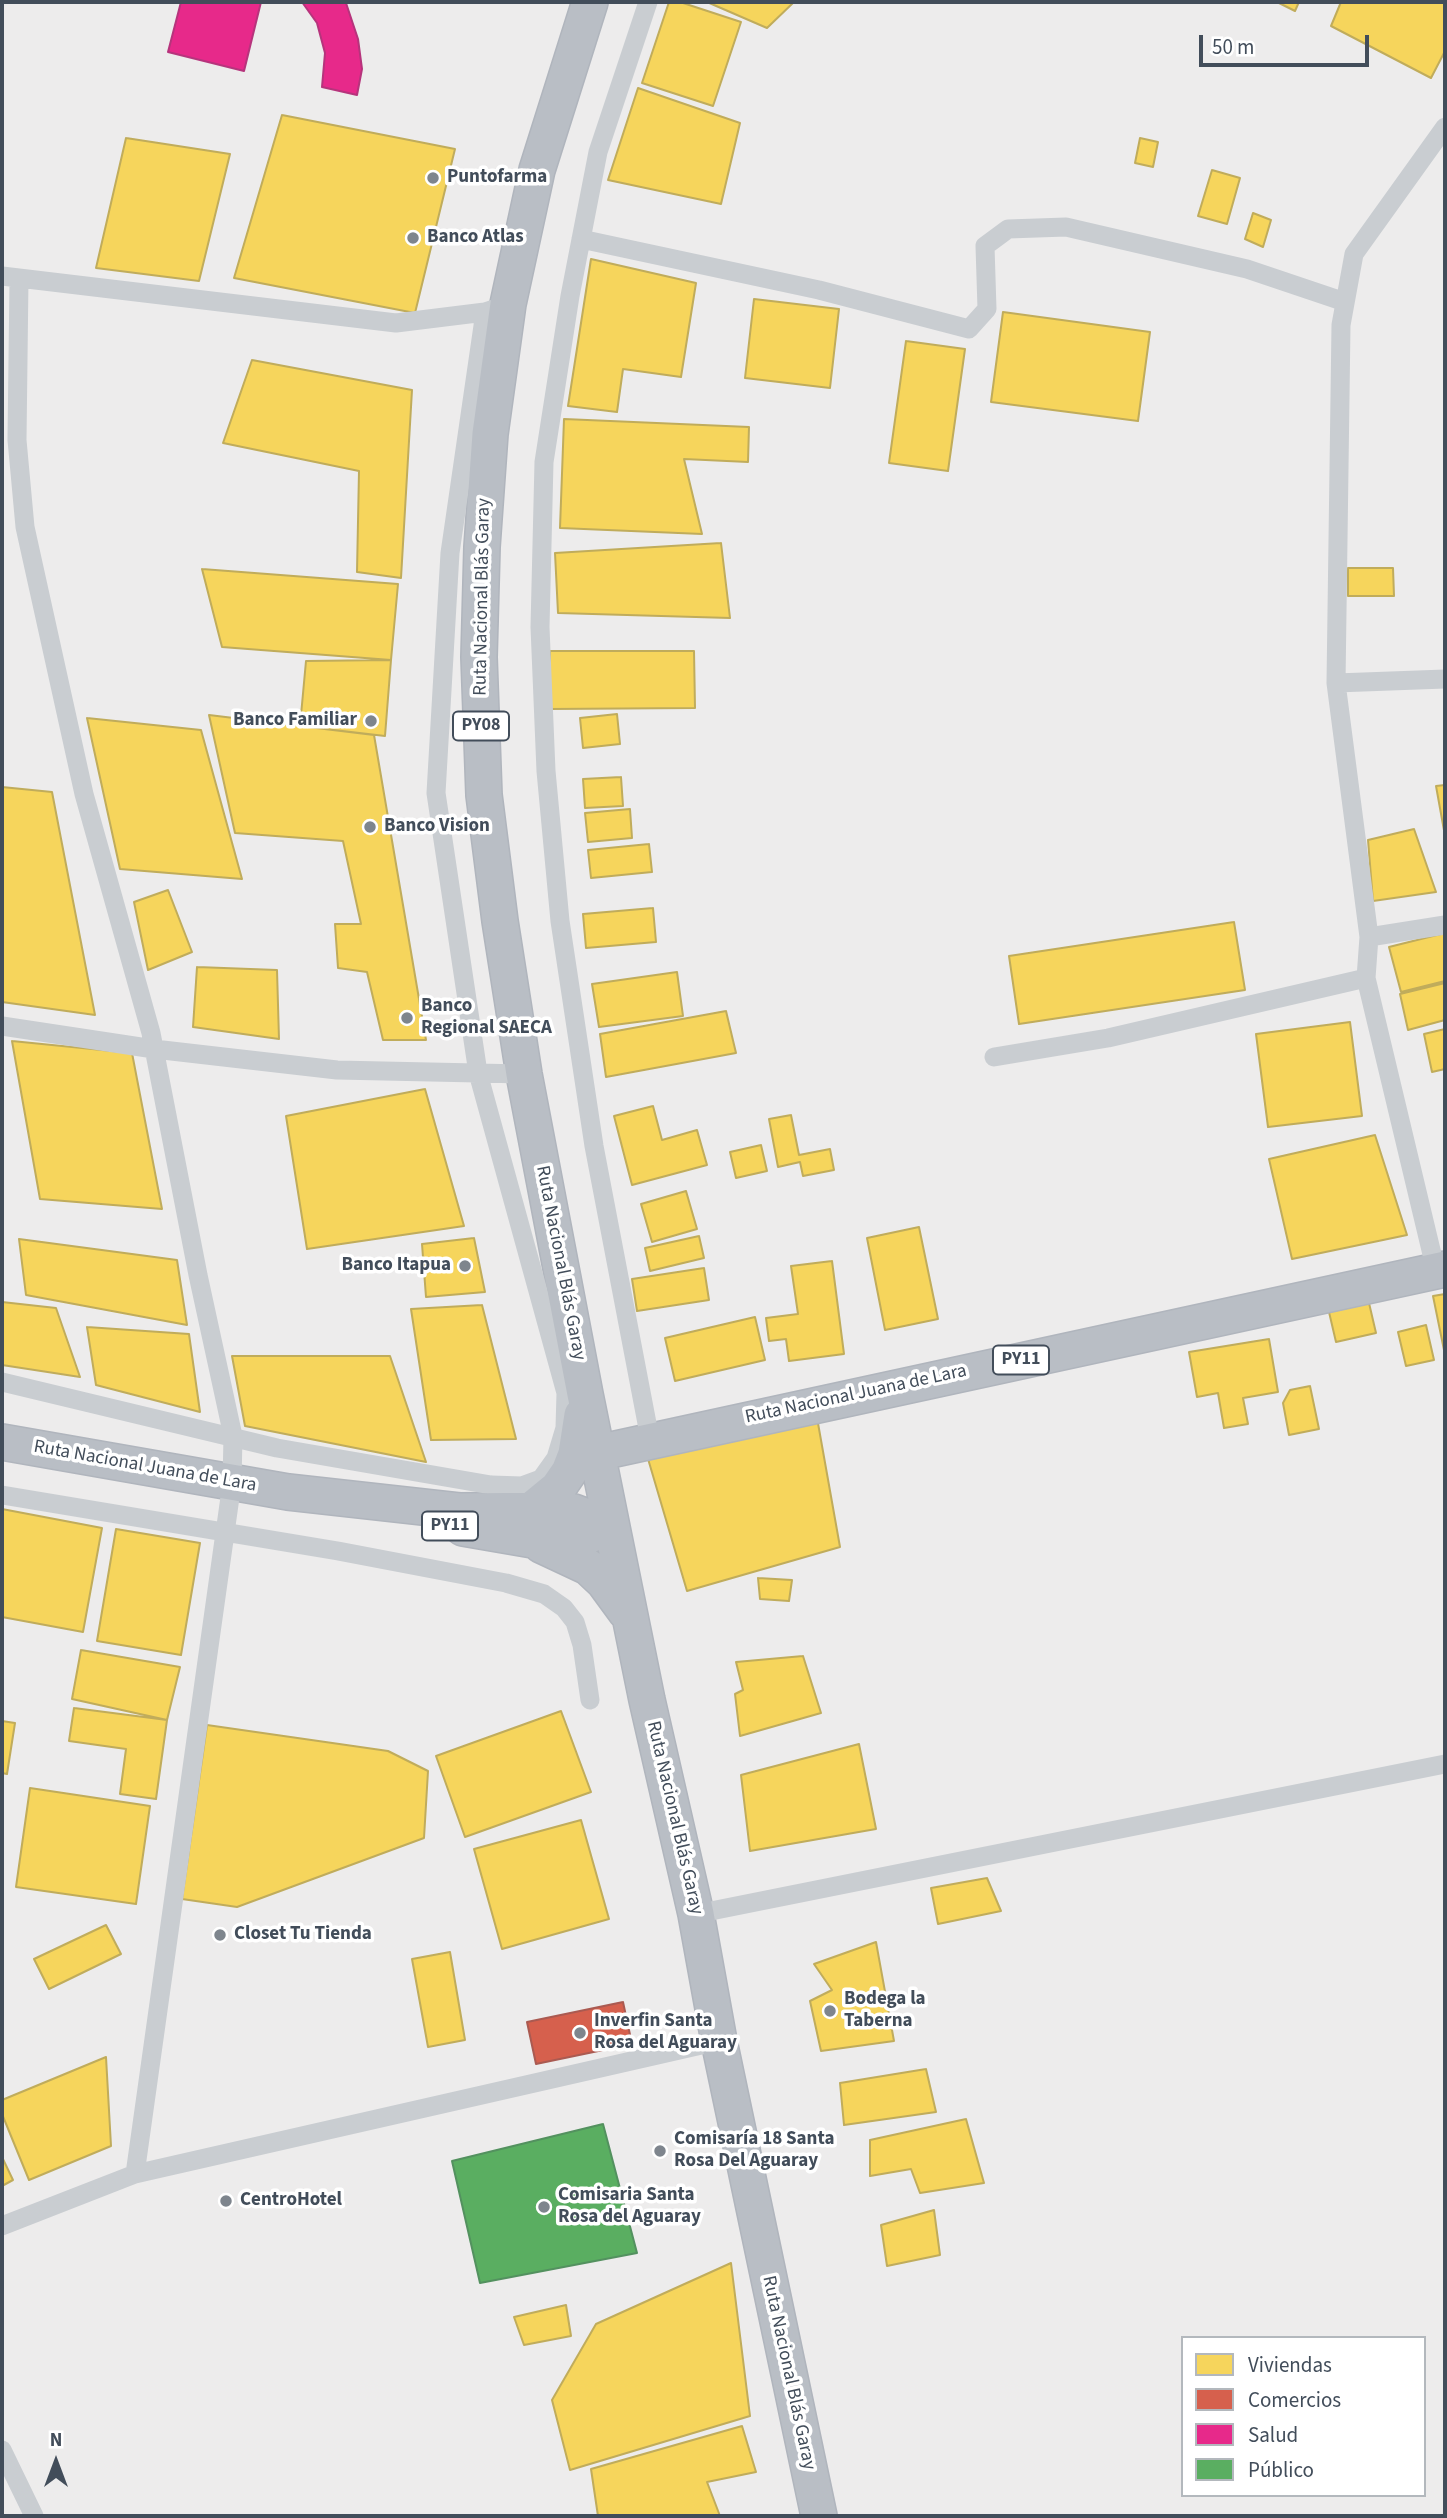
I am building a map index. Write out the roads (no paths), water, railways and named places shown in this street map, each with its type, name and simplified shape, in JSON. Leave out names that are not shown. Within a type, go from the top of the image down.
[{"type":"highway","name":"Ruta Nacional Blás Garay","points":[[590,2],[497,308],[482,547],[479,657],[484,795],[499,922],[524,1074],[584,1394],[696,1914],[719,2041],[818,2516]]},
{"type":"highway","name":"Ruta Nacional Juana de Lara","points":[[597,1453],[650,1439],[1441,1270]]},
{"type":"highway","points":[[584,1394],[576,1454],[569,1472],[529,1526],[549,1547],[588,1567],[611,1590],[630,1617]]},
{"type":"highway","name":"Ruta Nacional Juana de Lara","points":[[2,1442],[288,1492],[529,1526],[556,1544],[576,1541],[611,1526]]},
{"type":"street","points":[[648,2],[598,152],[581,239],[544,463],[540,627],[546,771],[561,921],[594,1146],[650,1439]]},
{"type":"street","points":[[1441,1270],[1366,978],[1369,937],[1336,683],[1341,325],[1354,254],[1445,127]]},
{"type":"street","points":[[581,239],[819,290],[969,328],[987,309],[985,246],[1008,229],[1066,227],[1247,269],[1345,302]]},
{"type":"street","points":[[2,1382],[233,1436],[277,1448],[491,1485],[522,1486],[541,1479],[556,1458],[565,1428],[566,1393],[478,1073],[436,793],[450,553],[497,308],[396,323],[10,278],[17,440],[25,527],[84,794],[154,1049],[233,1436],[232,1483],[135,2174]]},
{"type":"street","points":[[1336,683],[1445,679]]},
{"type":"street","points":[[1369,937],[1445,925]]},
{"type":"street","points":[[994,1056],[1108,1038],[1366,978]]},
{"type":"street","points":[[2,1026],[154,1049],[337,1070],[524,1074]]},
{"type":"street","points":[[2,1495],[506,1583],[544,1594],[564,1608],[575,1622],[582,1645],[590,1700]]},
{"type":"street","points":[[696,1914],[1445,1763]]},
{"type":"street","points":[[2,2226],[135,2174],[719,2041]]},
{"type":"street","points":[[2,2449],[34,2516]]},
{"type":"place","name":"Puntofarma","points":[[433,178]]},
{"type":"place","name":"Banco Atlas","points":[[413,238]]},
{"type":"place","name":"Banco Familiar","points":[[371,721]]},
{"type":"place","name":"Banco Vision","points":[[370,827]]},
{"type":"place","name":"Banco Regional SAECA","points":[[407,1018]]},
{"type":"place","name":"Banco Itapua","points":[[465,1266]]},
{"type":"place","name":"Closet Tu Tienda","points":[[220,1935]]},
{"type":"place","name":"Bodega la Taberna","points":[[830,2011]]},
{"type":"place","name":"Inverfin Santa Rosa del Aguaray","points":[[580,2033]]},
{"type":"place","name":"Comisaría 18 Santa Rosa Del Aguaray","points":[[660,2151]]},
{"type":"place","name":"CentroHotel","points":[[226,2201]]},
{"type":"place","name":"Comisaria Santa Rosa del Aguaray","points":[[544,2207]]}]
